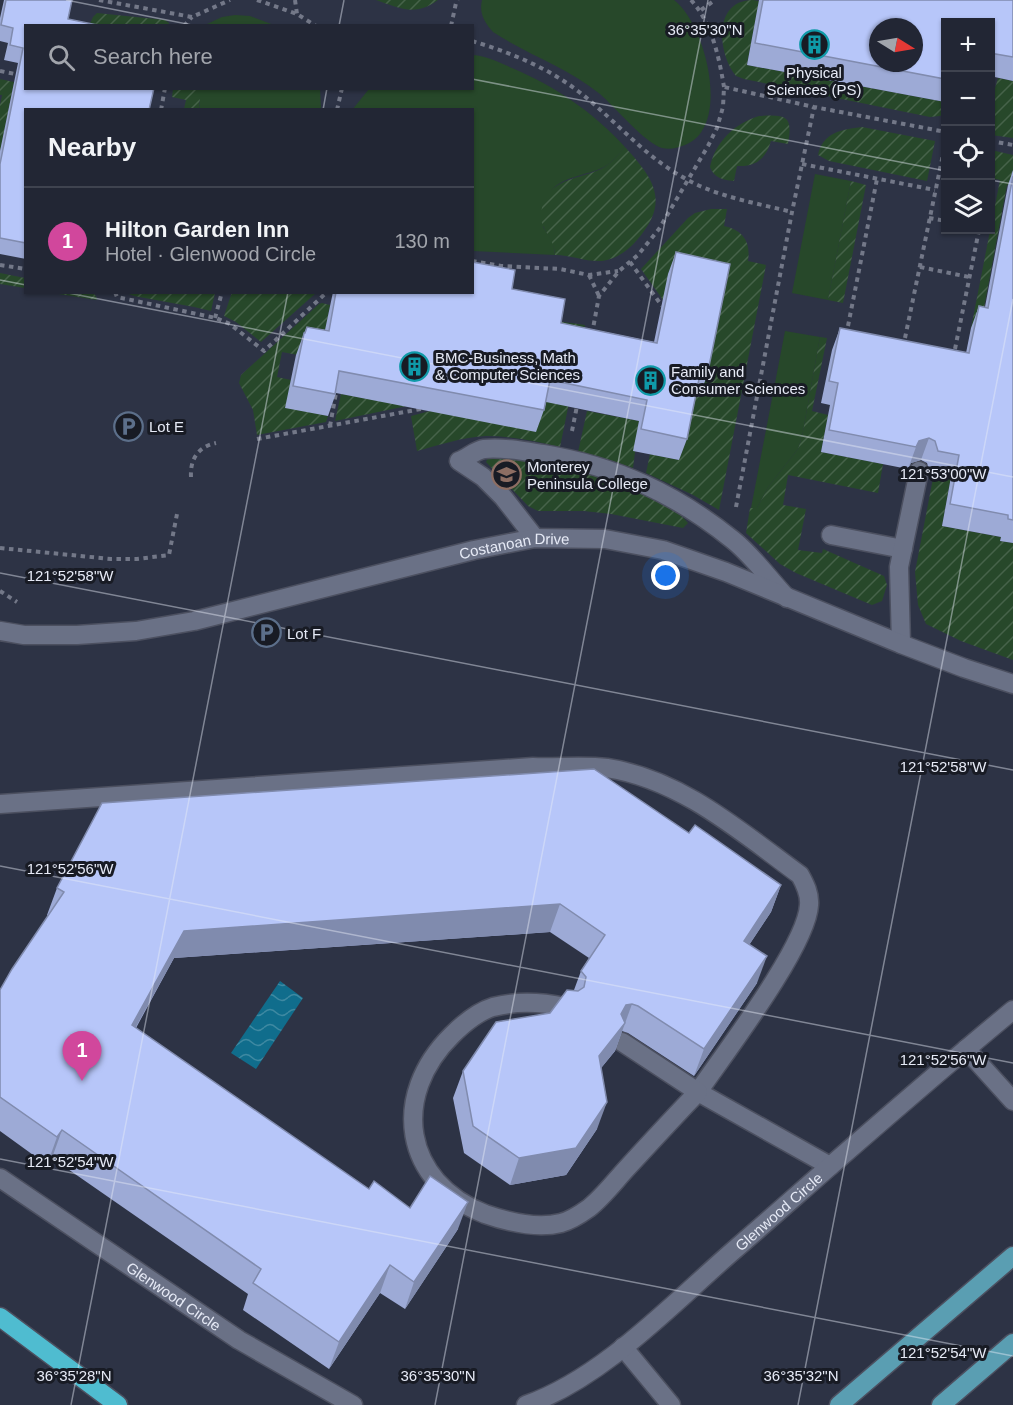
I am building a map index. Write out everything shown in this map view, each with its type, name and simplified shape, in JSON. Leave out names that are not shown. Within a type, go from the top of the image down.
[{"type":"highway","points":[[0,1317],[118,1405]]},
{"type":"main road","points":[[839,1405],[1013,1256]]},
{"type":"main road","points":[[941,1405],[1013,1343]]},
{"type":"street","points":[[535,538],[503,497],[483,477],[459,461],[482,449],[520,450],[567,458],[638,481],[683,503],[735,542],[788,599]]},
{"type":"street","points":[[901,644],[899,567],[919,471]]},
{"type":"street","points":[[831,535],[903,549]]},
{"type":"street","name":"Costanoan Drive","points":[[0,631],[24,635],[77,635],[148,629],[194,621],[474,550],[535,538],[605,539],[663,550],[726,572],[901,644],[1013,684]]},
{"type":"street","points":[[0,804],[533,767],[606,768],[644,778],[681,792],[715,813],[800,874],[806,885],[810,904],[806,924],[794,948],[698,1092],[589,1208],[562,1223],[530,1225],[498,1219],[471,1208],[442,1189],[424,1166],[414,1138],[413,1108],[423,1074],[441,1046],[465,1022],[491,1008],[520,1003],[546,1003],[564,1007]]},
{"type":"street","name":"Glenwood Circle","points":[[526,1405],[547,1398],[578,1381],[623,1347],[1013,1010]]},
{"type":"street","points":[[622,1042],[698,1092],[830,1166]]},
{"type":"street","points":[[966,1049],[1013,1101]]},
{"type":"street","name":"Glenwood Circle","points":[[0,1178],[239,1340],[353,1405]]},
{"type":"street","points":[[623,1347],[671,1405]]},
{"type":"path","points":[[99,0],[192,16]]},
{"type":"path","points":[[186,24],[192,16],[230,0]]},
{"type":"path","points":[[257,0],[297,14],[313,24]]},
{"type":"path","points":[[295,0],[297,14]]},
{"type":"path","points":[[590,342],[599,296],[619,271],[660,229],[717,128],[723,107],[724,87],[711,34],[701,10],[691,0]]},
{"type":"path","points":[[701,10],[715,0]]},
{"type":"path","points":[[451,24],[456,1]]},
{"type":"path","points":[[474,42],[513,55],[563,81],[603,112],[638,147],[688,180],[730,197],[792,212]]},
{"type":"path","points":[[0,71],[15,74]]},
{"type":"path","points":[[724,87],[941,131]]},
{"type":"path","points":[[161,108],[165,90]]},
{"type":"path","points":[[337,108],[342,90]]},
{"type":"path","points":[[735,509],[814,107]]},
{"type":"path","points":[[995,142],[1013,145]]},
{"type":"path","points":[[905,338],[941,158]]},
{"type":"path","points":[[802,164],[934,190]]},
{"type":"path","points":[[848,326],[877,179]]},
{"type":"path","points":[[929,218],[941,220]]},
{"type":"path","points":[[955,350],[978,234]]},
{"type":"path","points":[[474,261],[501,266],[560,269],[589,275],[619,271]]},
{"type":"path","points":[[630,261],[662,306]]},
{"type":"path","points":[[0,265],[24,269]]},
{"type":"path","points":[[920,267],[969,277]]},
{"type":"path","points":[[589,275],[599,296]]},
{"type":"path","points":[[116,294],[117,297],[215,318],[230,324],[264,351],[325,294]]},
{"type":"path","points":[[215,318],[221,294]]},
{"type":"path","points":[[330,426],[336,393]]},
{"type":"path","points":[[567,458],[578,400]]},
{"type":"path","points":[[257,440],[421,409]]},
{"type":"path","points":[[191,477],[192,463],[196,454],[202,448],[216,443]]},
{"type":"path","points":[[0,548],[111,559],[169,555],[177,514]]},
{"type":"green space","points":[[376,0],[438,0],[414,10]]},
{"type":"green space","points":[[482,0],[674,0],[686,12],[696,30],[709,75],[711,98],[708,118],[699,135],[685,145],[676,148],[665,149],[655,145],[600,94],[561,69],[493,32],[483,17]]},
{"type":"green space","points":[[759,1],[747,65],[941,101],[941,115],[930,117],[736,76],[725,54],[722,29],[731,9],[740,2]]},
{"type":"green space","points":[[97,13],[165,20],[169,24],[90,24]]},
{"type":"green space","points":[[250,16],[271,24],[207,24],[222,17]]},
{"type":"green space","points":[[474,55],[488,58],[528,75],[573,101],[600,122],[625,147],[604,167],[559,183],[549,194],[543,227],[553,242],[555,255],[474,251],[474,108],[354,108],[368,90],[474,90]]},
{"type":"green space","points":[[998,78],[1013,81],[1013,138],[995,136],[995,88]]},
{"type":"green space","points":[[0,79],[14,82],[0,153],[2,95],[0,95]]},
{"type":"green space","points":[[173,90],[196,90],[200,97],[199,108],[184,108],[186,100],[172,97]]},
{"type":"green space","points":[[194,90],[320,90],[321,108],[199,108],[200,102]]},
{"type":"green space","points":[[759,116],[776,116],[786,119],[790,128],[788,144],[771,141],[766,153],[759,161],[737,166],[734,181],[716,176],[710,167],[721,142],[742,123]]},
{"type":"green space","points":[[862,127],[935,141],[927,181],[829,161],[818,155],[824,142],[834,133]]},
{"type":"green space","points":[[625,147],[644,170],[655,192],[656,203],[647,226],[630,248],[607,260],[555,255],[553,244],[543,226],[541,217],[543,204],[548,195],[562,183],[605,167]]},
{"type":"green space","points":[[995,151],[1013,155],[1013,186],[1007,185],[980,329],[971,328],[989,234],[995,234],[995,206],[1000,180],[995,179]]},
{"type":"green space","points":[[815,174],[851,181],[828,300],[792,293]]},
{"type":"green space","points":[[851,181],[866,185],[843,303],[828,300]]},
{"type":"green space","points":[[711,209],[727,209],[724,226],[736,230],[744,238],[748,248],[748,261],[766,265],[719,510],[646,473],[650,454],[679,460],[663,300],[641,269],[688,218],[695,213]]},
{"type":"green space","points":[[0,273],[24,278],[24,288],[0,284]]},
{"type":"green space","points":[[58,294],[94,294],[97,300]]},
{"type":"green space","points":[[129,294],[215,294],[211,311]]},
{"type":"green space","points":[[231,294],[315,294],[261,342],[236,322],[224,316]]},
{"type":"green space","points":[[322,303],[330,305],[321,353],[298,355],[282,352],[277,377],[291,380],[286,407],[328,416],[326,422],[257,435],[253,410],[239,383],[241,375]]},
{"type":"green space","points":[[557,321],[585,325],[560,447],[523,439],[486,436],[417,451],[411,416],[430,411]]},
{"type":"green space","points":[[785,331],[820,337],[802,437],[798,449],[769,486],[757,508],[751,508]]},
{"type":"green space","points":[[820,337],[827,338],[812,411],[828,415],[821,452],[883,464],[878,493],[788,475],[783,505],[806,509],[798,550],[822,553],[823,549],[884,576],[887,585],[882,601],[872,605],[780,564],[746,533],[750,508],[757,508],[769,486],[798,449]]},
{"type":"green space","points":[[341,394],[407,406],[335,421]]},
{"type":"green space","points":[[587,411],[639,421],[633,468],[578,452]]},
{"type":"green space","points":[[488,458],[535,462],[595,476],[651,497],[673,510],[688,523],[683,528],[611,514],[584,511],[538,511],[528,506],[486,462]]},
{"type":"green space","points":[[934,473],[951,477],[942,526],[1001,537],[1000,541],[1013,543],[1013,660],[961,641],[926,624],[918,605],[915,572]]},
{"type":"water","points":[[280,981],[303,998],[256,1069],[231,1053]]},
{"type":"building","points":[[6,0],[72,0],[68,19],[92,24],[24,24],[24,90],[154,90],[149,108],[24,108],[24,243],[0,238],[0,164],[23,48],[10,45],[13,28],[1,25]]},
{"type":"building","points":[[763,0],[1013,0],[1013,57],[995,54],[995,18],[941,18],[941,78],[908,72],[923,72],[923,18],[869,18],[869,65],[755,43]]},
{"type":"building","points":[[1013,176],[1013,520],[1008,519],[1008,515],[950,504],[959,455],[938,451],[935,441],[929,438],[919,441],[916,447],[829,430],[838,383],[829,381],[840,328],[969,353],[979,306],[988,308]]},
{"type":"building","points":[[676,252],[730,264],[707,376],[700,374],[687,439],[641,429],[647,400],[550,380],[544,410],[339,371],[335,394],[293,386],[304,333],[307,327],[329,331],[336,294],[474,294],[474,262],[515,270],[512,289],[565,299],[561,323],[657,343]]},
{"type":"building","points":[[594,769],[689,833],[695,825],[781,885],[744,941],[767,956],[704,1049],[638,1006],[626,1005],[621,1014],[625,1023],[599,1056],[607,1102],[576,1148],[519,1158],[473,1126],[463,1071],[496,1022],[550,1013],[567,990],[578,991],[584,987],[586,977],[581,971],[605,935],[560,904],[184,931],[132,1025],[369,1189],[374,1181],[410,1208],[430,1176],[468,1202],[414,1282],[390,1265],[339,1342],[253,1283],[261,1269],[62,1130],[57,1137],[0,1097],[0,990],[64,892],[57,888],[102,803]]},
{"type":"place","name":"Physical Sciences (PS)","points":[[814,45]]},
{"type":"place","name":"BMC-Business, Math & Computer Sciences","points":[[414,366]]},
{"type":"place","name":"Family and Consumer Sciences","points":[[650,380]]},
{"type":"place","name":"Lot E","points":[[128,426]]},
{"type":"place","name":"Monterey Peninsula College","points":[[506,475]]},
{"type":"place","name":"Lot F","points":[[266,633]]},
{"type":"place","name":"Hilton Garden Inn","points":[[82,1081]]}]
